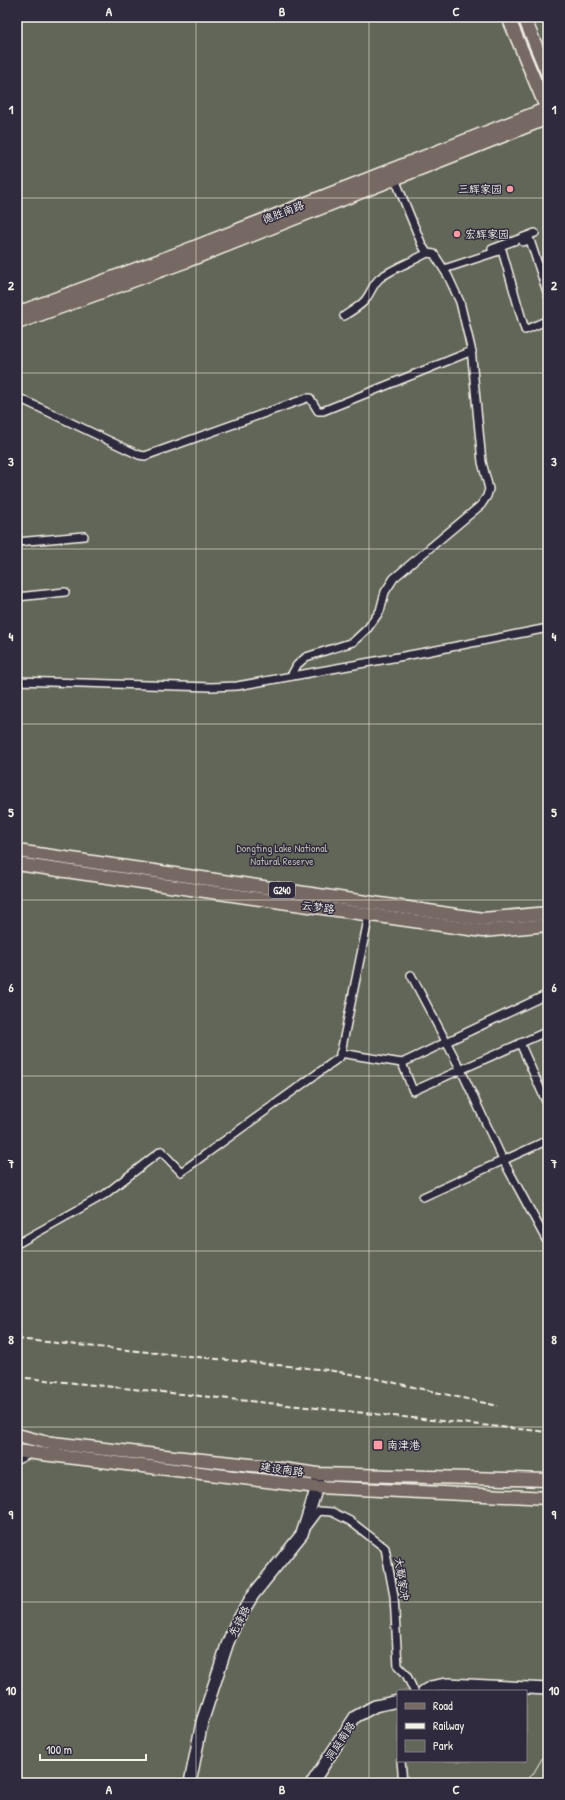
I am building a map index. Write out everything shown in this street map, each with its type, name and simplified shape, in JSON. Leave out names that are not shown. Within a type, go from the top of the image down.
[{"type":"main road","points":[[508,17],[548,112]]},
{"type":"main road","points":[[524,17],[548,75]]},
{"type":"main road","name":"德胜南路","points":[[17,323],[187,261],[395,179],[548,112]]},
{"type":"main road","name":"德胜南路","points":[[17,313],[182,252],[548,112]]},
{"type":"main road","name":"G240","points":[[17,851],[483,919],[548,913]]},
{"type":"main road","name":"云梦路","points":[[17,864],[483,931],[548,925]]},
{"type":"main road","name":"建设南路","points":[[17,1435],[44,1442],[261,1466],[318,1474],[548,1480]]},
{"type":"main road","name":"建设南路","points":[[17,1451],[317,1487],[548,1498]]},
{"type":"main road","name":"先锋路","points":[[190,1783],[202,1722],[216,1677],[235,1626],[253,1595],[302,1534],[317,1487],[318,1474]]},
{"type":"main road","points":[[426,1690],[431,1687],[448,1684],[548,1690]]},
{"type":"main road","name":"洞庭南路","points":[[312,1783],[355,1717],[375,1706],[397,1700]]},
{"type":"street","points":[[395,179],[427,253]]},
{"type":"street","points":[[444,269],[535,233]]},
{"type":"street","points":[[444,269],[530,240],[548,295]]},
{"type":"street","points":[[502,250],[525,330],[548,320]]},
{"type":"street","points":[[291,676],[297,665],[306,657],[353,642],[361,635],[376,619],[380,611],[385,592],[394,578],[481,504],[487,496],[489,489],[482,462],[472,351],[460,302],[444,269],[434,254],[427,253],[389,272],[379,280],[369,292],[366,299],[357,308],[344,316]]},
{"type":"street","points":[[17,396],[139,455],[145,456],[307,398],[310,398],[313,401],[318,411],[323,411],[472,351]]},
{"type":"street","points":[[17,542],[84,536]]},
{"type":"street","points":[[17,597],[65,592]]},
{"type":"street","points":[[17,681],[223,687],[251,684],[548,628]]},
{"type":"street","points":[[17,1244],[104,1195],[161,1151],[181,1172],[340,1057],[370,915]]},
{"type":"street","points":[[411,975],[460,1070],[503,1160],[548,1243]]},
{"type":"street","points":[[340,1053],[402,1063],[548,994]]},
{"type":"street","points":[[402,1063],[412,1091],[548,1031]]},
{"type":"street","points":[[520,1043],[548,1106]]},
{"type":"street","points":[[423,1197],[548,1140]]},
{"type":"street","points":[[17,1460],[33,1453]]},
{"type":"street","name":"大鄢家冲","points":[[302,1534],[319,1511],[332,1512],[350,1521],[385,1548],[394,1596],[398,1666],[406,1674],[414,1690]]},
{"type":"street","points":[[401,1762],[403,1783]]},
{"type":"green space","name":"Dongting Lake National Natural Reserve","points":[[17,17],[548,17],[548,1783],[17,1783]]},
{"type":"tram line","points":[[524,1783],[533,1774],[548,1748]]},
{"type":"railway","points":[[17,1339],[328,1370],[373,1378],[498,1406]]},
{"type":"railway","points":[[17,1377],[548,1432]]},
{"type":"place","name":"三辉家园","points":[[510,189]]},
{"type":"place","name":"宏辉家园","points":[[457,234]]},
{"type":"place","name":"南津港","points":[[378,1445]]}]
